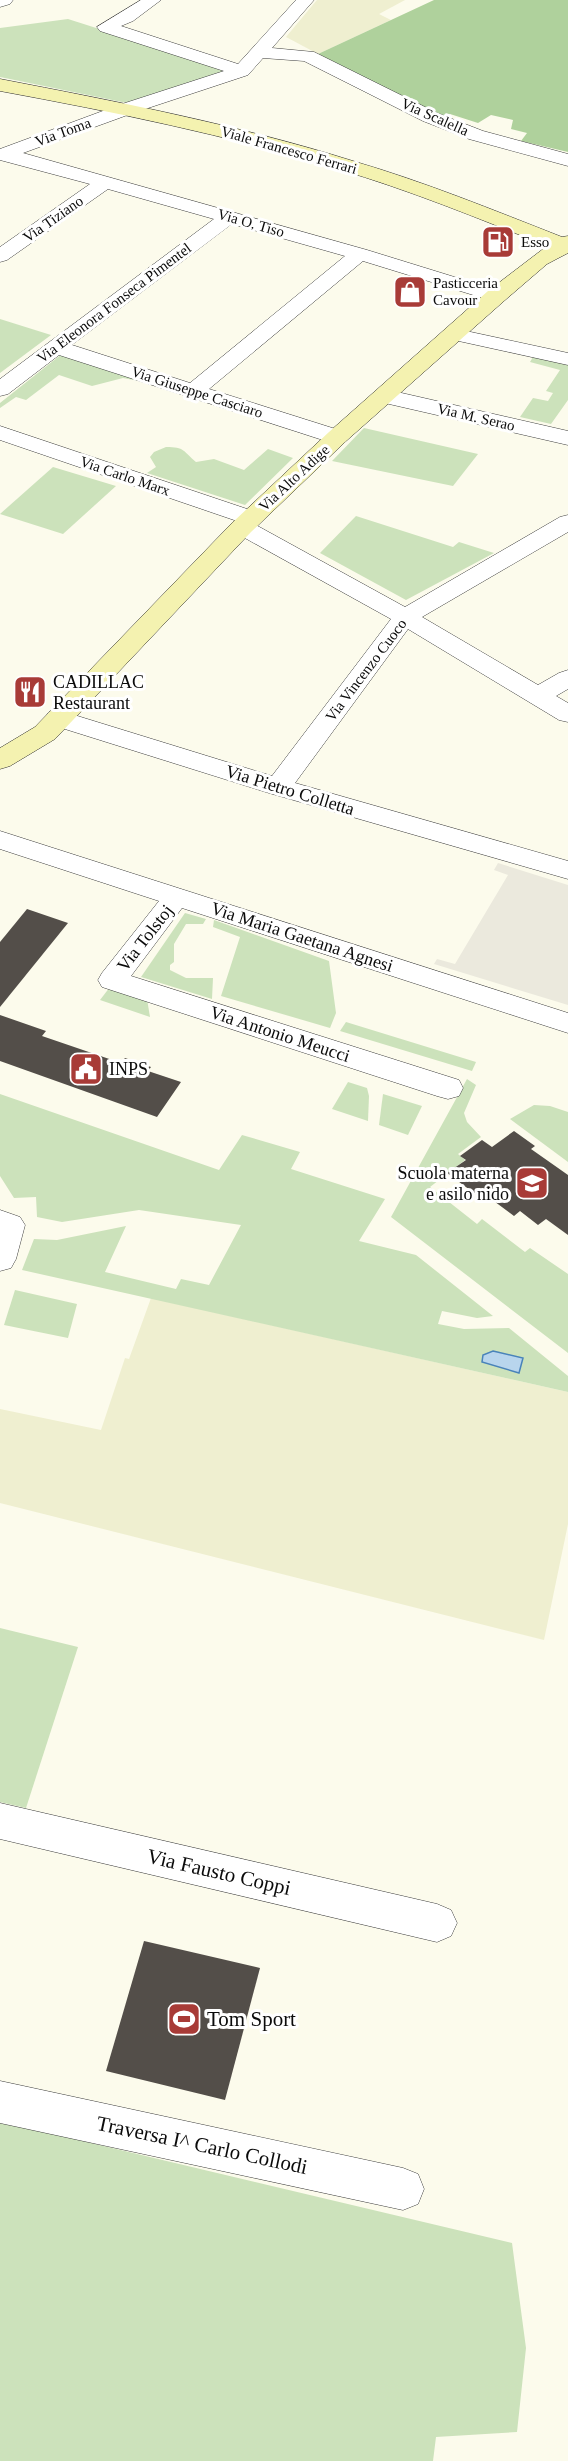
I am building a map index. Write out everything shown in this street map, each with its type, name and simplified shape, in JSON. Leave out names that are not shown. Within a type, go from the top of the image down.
[{"type":"street","points":[[0,2],[4,0]]},
{"type":"street","points":[[152,0],[127,17],[106,27],[242,71],[305,0]]},
{"type":"street","name":"Via Scalella","points":[[272,37],[430,117],[476,135],[568,160]]},
{"type":"street","name":"Via Scalella","points":[[259,52],[308,57]]},
{"type":"street","name":"Via Toma","points":[[2,154],[126,109],[242,71]]},
{"type":"street","name":"Viale Francesco Ferrari","points":[[0,85],[201,125],[392,179],[566,244]]},
{"type":"street","name":"Via O. Tiso","points":[[2,154],[360,254],[496,296]]},
{"type":"street","name":"Via Tiziano","points":[[0,256],[105,182]]},
{"type":"street","name":"Via Eleonora Fonseca Pimentel","points":[[0,389],[229,217]]},
{"type":"street","name":"Via Alto Adige","points":[[0,760],[52,726],[246,523],[337,437],[496,296],[566,244]]},
{"type":"street","points":[[193,391],[360,254]]},
{"type":"street","points":[[452,334],[568,359]]},
{"type":"street","name":"Via Giuseppe Casciaro","points":[[56,347],[337,437]]},
{"type":"street","name":"Via M. Serao","points":[[384,396],[568,438]]},
{"type":"street","name":"Via Carlo Marx","points":[[0,433],[246,523],[568,714]]},
{"type":"street","name":"Via Vincenzo Cuoco","points":[[278,787],[405,617],[568,522]]},
{"type":"street","points":[[538,696],[568,678]]},
{"type":"street","name":"Via Alto Adige","points":[[0,780],[18,769],[38,751],[52,726]]},
{"type":"street","name":"Via Pietro Colletta","points":[[52,726],[278,787],[568,870]]},
{"type":"street","name":"Via Maria Gaetana Agnesi","points":[[0,828],[35,852]]},
{"type":"street","name":"Via Maria Gaetana Agnesi","points":[[0,840],[568,1023]]},
{"type":"street","points":[[0,853],[35,852]]},
{"type":"street","name":"Via Tolstoj","points":[[112,980],[177,896]]},
{"type":"street","name":"Via Antonio Meucci","points":[[112,980],[448,1088]]},
{"type":"street","points":[[0,1259],[4,1223]]},
{"type":"street","name":"Via Fausto Coppi","points":[[0,1821],[437,1923]]},
{"type":"street","name":"Traversa I^ Carlo Collodi","points":[[0,2102],[403,2189]]},
{"type":"green space","points":[[317,0],[405,0],[379,14],[391,20],[318,54],[286,37]]},
{"type":"green space","points":[[434,0],[568,0],[568,152],[521,141],[527,133],[511,129],[513,120],[491,115],[478,123],[450,114],[443,118],[318,54]]},
{"type":"green space","points":[[68,19],[228,70],[127,103],[0,77],[0,28]]},
{"type":"green space","points":[[0,319],[51,335],[0,373]]},
{"type":"green space","points":[[63,353],[155,384],[123,378],[92,386],[59,375],[26,400],[16,397],[0,408],[0,403]]},
{"type":"green space","points":[[533,357],[568,364],[568,400],[551,424],[520,417],[533,398],[548,401],[553,393],[546,391],[560,370],[530,362]]},
{"type":"green space","points":[[364,428],[478,454],[453,486],[332,461]]},
{"type":"green space","points":[[166,447],[186,452],[196,462],[214,459],[244,470],[268,449],[293,458],[245,505],[147,473],[156,467],[150,457],[154,452]]},
{"type":"green space","points":[[53,467],[116,486],[63,534],[0,514]]},
{"type":"green space","points":[[356,516],[453,547],[459,542],[494,553],[406,600],[320,553]]},
{"type":"green space","points":[[185,913],[206,919],[203,924],[186,924],[174,944],[174,962],[170,965],[170,970],[186,978],[213,978],[212,999],[141,977]]},
{"type":"green space","points":[[214,920],[329,961],[336,1013],[330,1028],[221,996],[240,937],[213,927]]},
{"type":"green space","points":[[110,987],[147,999],[150,1017],[100,1000]]},
{"type":"green space","points":[[346,1022],[476,1062],[472,1071],[340,1031]]},
{"type":"green space","points":[[467,1079],[476,1085],[464,1113],[467,1122],[481,1137],[458,1154],[465,1160],[430,1187],[477,1224],[482,1219],[525,1252],[530,1248],[568,1274],[568,1353],[391,1217]]},
{"type":"green space","points":[[348,1082],[367,1088],[368,1121],[332,1109]]},
{"type":"green space","points":[[0,1094],[219,1170],[242,1135],[300,1152],[291,1169],[385,1199],[359,1241],[416,1255],[493,1316],[477,1318],[442,1311],[438,1324],[464,1329],[509,1328],[568,1376],[568,1392],[22,1270],[34,1239],[57,1240],[126,1226],[105,1272],[176,1289],[181,1279],[209,1285],[241,1225],[139,1210],[62,1222],[37,1217],[36,1197],[14,1198],[0,1176]]},
{"type":"green space","points":[[383,1094],[422,1106],[408,1135],[379,1125]]},
{"type":"green space","points":[[534,1105],[550,1106],[568,1112],[568,1162],[510,1119]]},
{"type":"green space","points":[[15,1290],[77,1304],[68,1338],[4,1325]]},
{"type":"green space","points":[[151,1298],[568,1392],[568,1524],[544,1640],[0,1503],[0,1409],[101,1430],[125,1358],[129,1359]]},
{"type":"green space","points":[[0,1628],[78,1647],[26,1808],[0,1802]]},
{"type":"green space","points":[[0,2119],[91,2143],[512,2243],[526,2348],[517,2432],[436,2437],[433,2461],[0,2461]]},
{"type":"shaded area","points":[[498,863],[568,885],[568,1005],[434,964],[437,959],[455,964],[508,875],[494,870]]},
{"type":"water","points":[[493,1351],[523,1358],[519,1373],[482,1362],[483,1355]]},
{"type":"building","points":[[27,909],[68,923],[0,1007],[0,942]]},
{"type":"building","name":"INPS","points":[[0,1015],[46,1031],[42,1036],[121,1063],[125,1058],[151,1067],[148,1071],[181,1082],[157,1117],[0,1061]]},
{"type":"building","name":"Scuola materna e asilo nido","points":[[514,1131],[535,1146],[531,1149],[568,1175],[568,1235],[546,1219],[538,1225],[520,1211],[514,1216],[479,1190],[474,1193],[447,1173],[466,1160],[460,1156],[482,1140],[492,1147]]},
{"type":"building","name":"Tom Sport","points":[[144,1941],[260,1968],[225,2100],[106,2071]]},
{"type":"place","name":"Esso","points":[[498,242]]},
{"type":"place","name":"Pasticceria Cavour","points":[[410,292]]},
{"type":"place","name":"CADILLAC Restaurant","points":[[30,692]]},
{"type":"place","name":"INPS","points":[[86,1069]]},
{"type":"place","name":"Scuola materna e asilo nido","points":[[532,1183]]},
{"type":"place","name":"Tom Sport","points":[[184,2019]]}]
